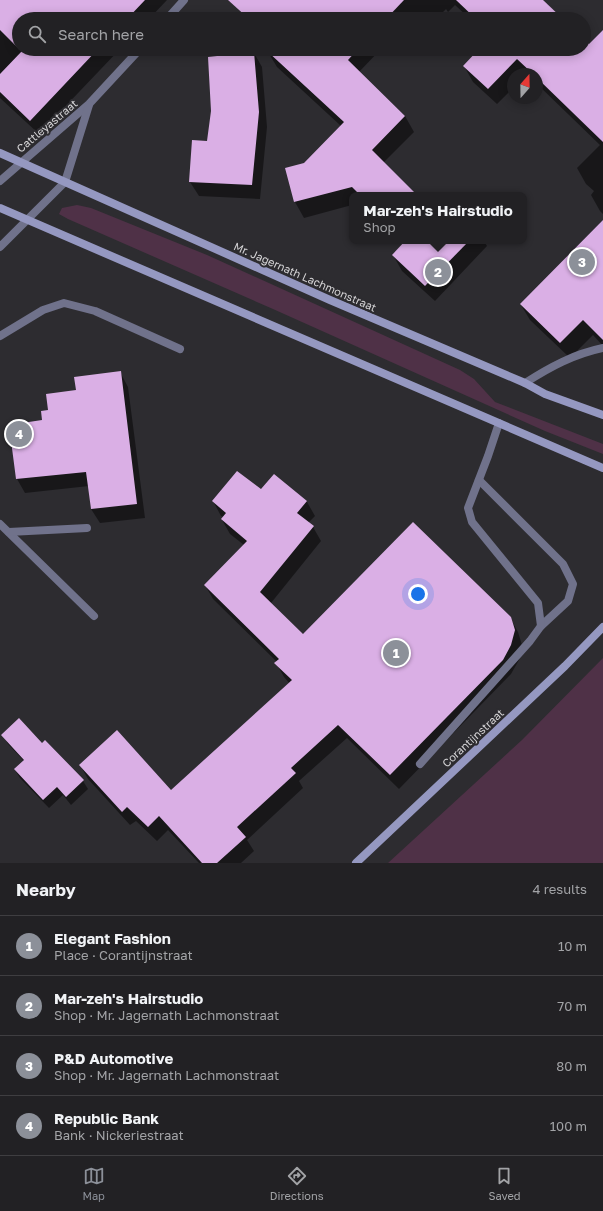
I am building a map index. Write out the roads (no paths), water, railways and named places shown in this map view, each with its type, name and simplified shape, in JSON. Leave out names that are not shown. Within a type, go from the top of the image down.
[{"type":"main road","name":"Mr. Jagernath Lachmonstraat","points":[[0,153],[330,300],[525,383],[544,394],[603,415]]},
{"type":"main road","points":[[0,208],[603,468]]},
{"type":"main road","name":"Corantijnstraat","points":[[356,863],[565,666],[603,627]]},
{"type":"street","points":[[173,12],[184,0]]},
{"type":"street","name":"Cattleyastraat","points":[[0,181],[89,104],[134,56]]},
{"type":"street","name":"Cattleyastraat","points":[[65,182],[89,104]]},
{"type":"street","points":[[0,247],[26,219],[65,182]]},
{"type":"street","points":[[0,336],[43,310],[64,303],[95,311],[180,349]]},
{"type":"street","points":[[525,383],[553,365],[592,350],[603,348]]},
{"type":"street","points":[[499,423],[468,508],[472,522],[538,603],[541,626]]},
{"type":"street","points":[[420,764],[530,641],[541,626],[568,601],[572,584],[563,564],[478,480]]},
{"type":"street","points":[[0,524],[94,616]]},
{"type":"street","points":[[9,532],[87,528]]},
{"type":"place","name":"P&D Automotive","points":[[582,262]]},
{"type":"place","name":"Mar-zeh's Hairstudio","points":[[438,272]]},
{"type":"place","name":"Republic Bank","points":[[19,434]]},
{"type":"place","name":"Elegant Fashion","points":[[396,653]]}]
